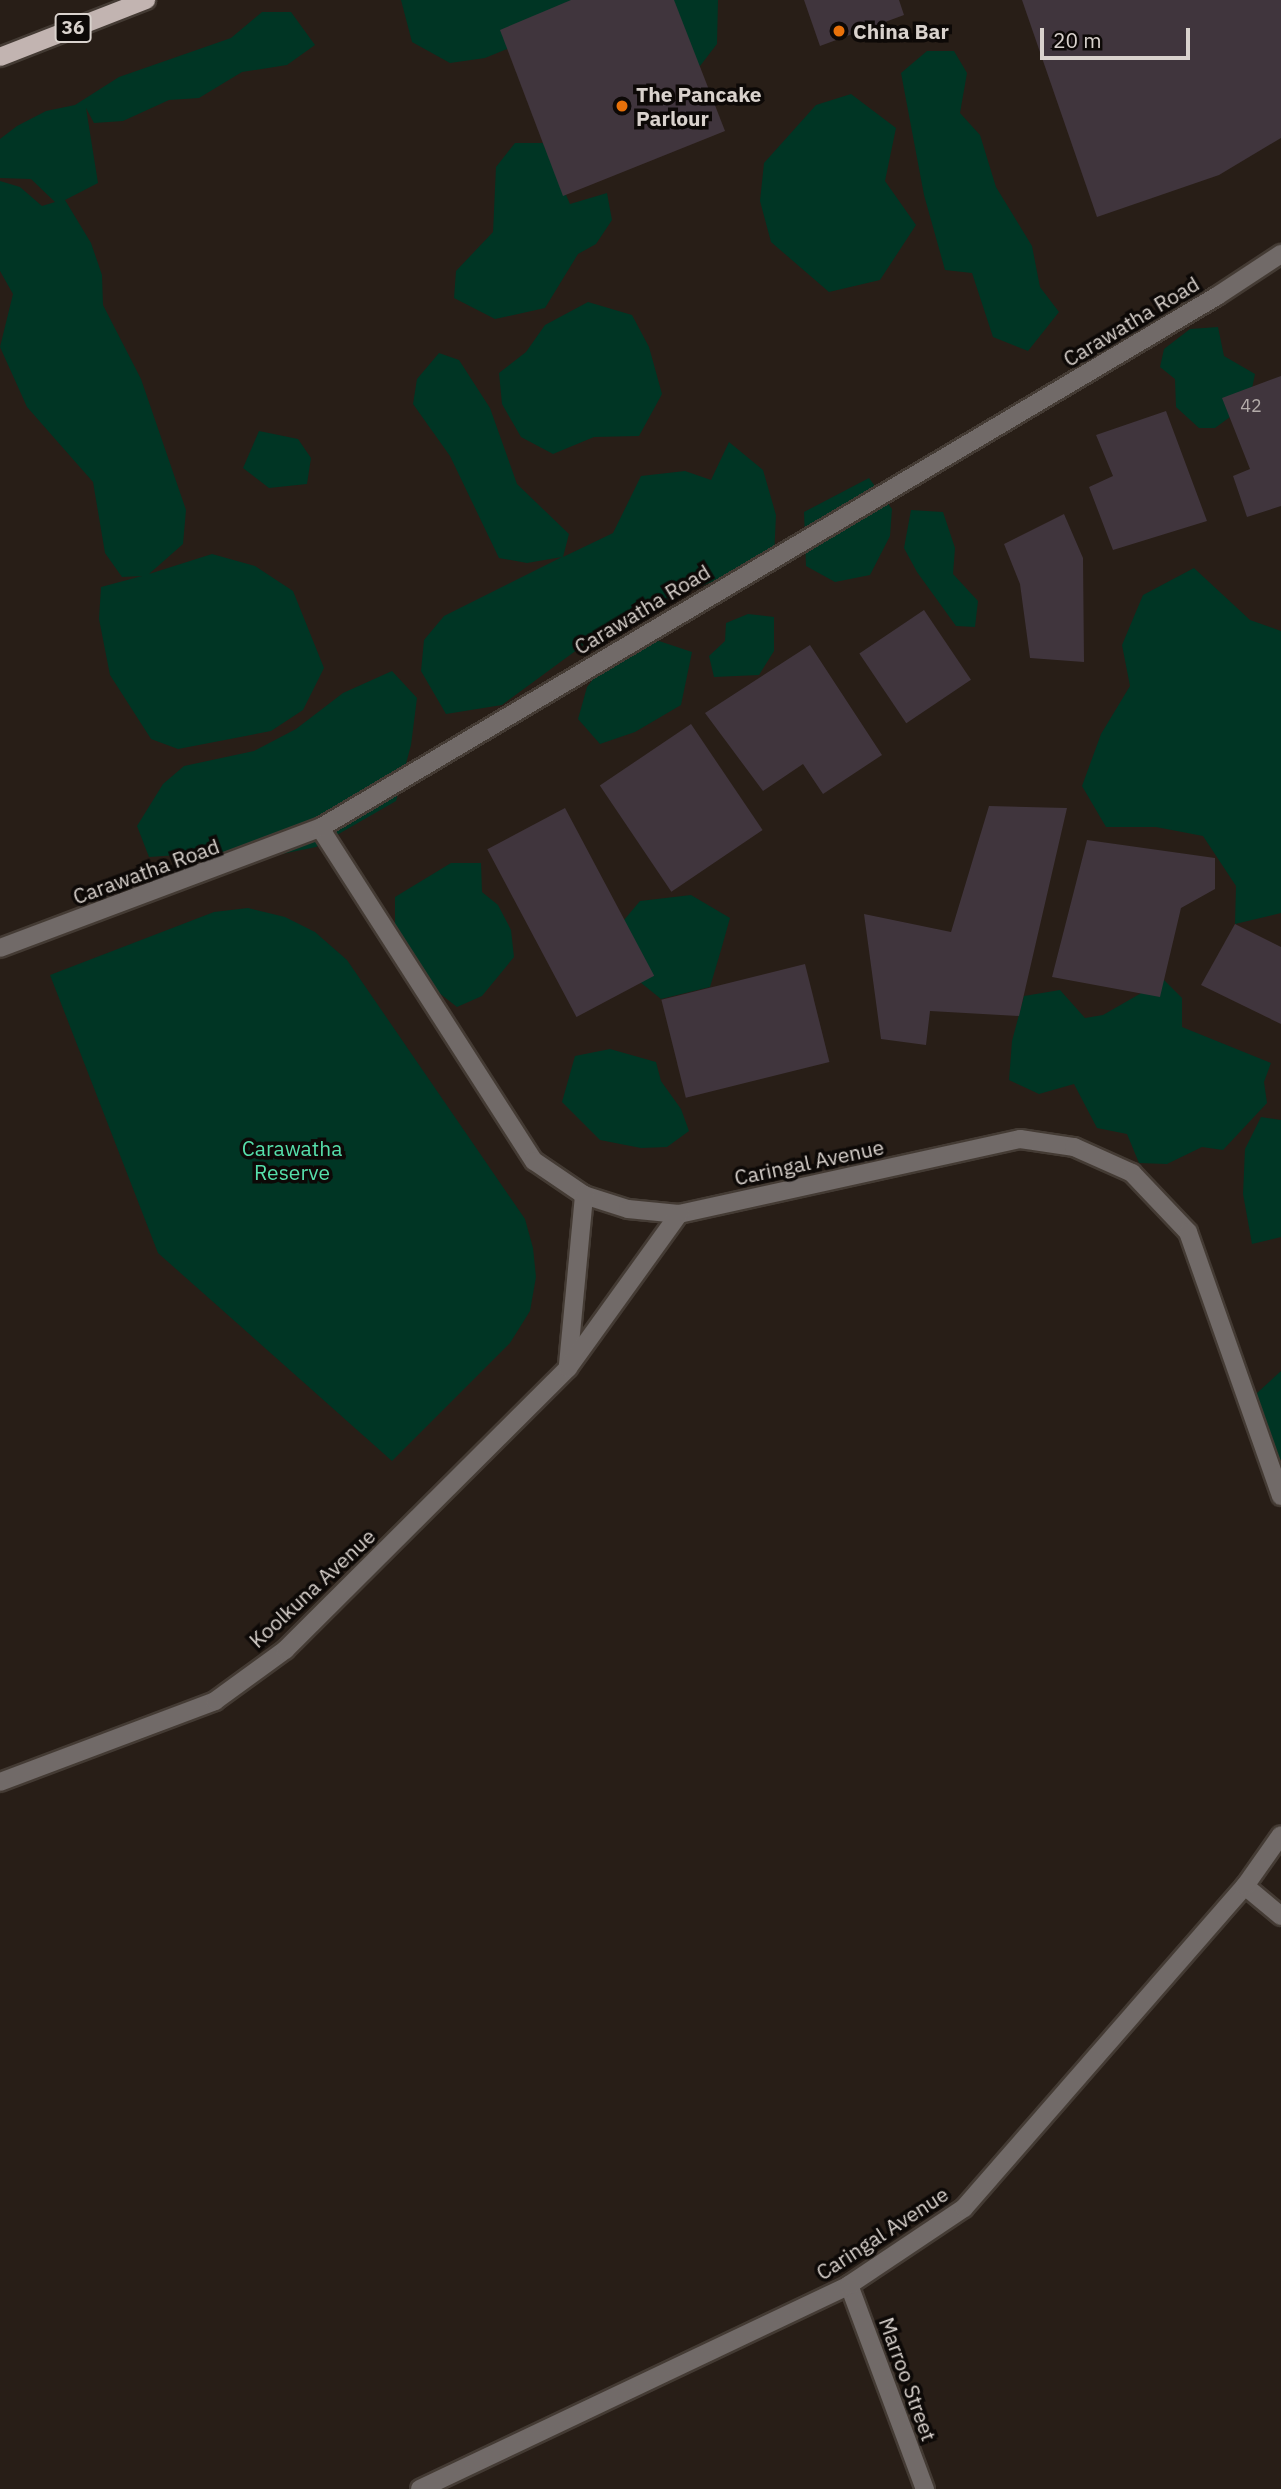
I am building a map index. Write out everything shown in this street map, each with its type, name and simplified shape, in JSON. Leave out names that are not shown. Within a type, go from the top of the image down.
[{"type":"main road","name":"36","points":[[0,57],[146,0]]},
{"type":"street","name":"Carawatha Road","points":[[0,948],[320,828],[1217,296],[1281,254]]},
{"type":"street","name":"Caringal Avenue","points":[[320,828],[534,1161],[584,1195],[628,1209],[679,1214],[1020,1139],[1074,1147],[1132,1173],[1188,1231],[1281,1496]]},
{"type":"street","points":[[568,1368],[584,1195]]},
{"type":"street","name":"Koolkuna Avenue","points":[[0,1782],[215,1701],[285,1650],[568,1368],[679,1214]]},
{"type":"street","name":"Caringal Avenue","points":[[420,2489],[849,2285],[964,2207],[1245,1886],[1281,1835]]},
{"type":"street","points":[[1245,1886],[1281,1916]]},
{"type":"street","name":"Marroo Street","points":[[849,2285],[925,2489]]},
{"type":"green space","points":[[401,0],[595,0],[534,38],[485,58],[450,63],[412,42]]},
{"type":"green space","points":[[648,0],[718,0],[717,44],[700,66],[669,43]]},
{"type":"green space","points":[[262,12],[291,12],[315,45],[287,65],[242,72],[199,98],[169,100],[123,121],[94,123],[86,108],[98,183],[65,200],[91,243],[102,275],[103,305],[141,379],[186,510],[183,544],[149,574],[212,554],[255,566],[293,591],[324,668],[303,710],[271,731],[178,749],[151,739],[110,675],[99,619],[101,587],[142,576],[122,577],[105,553],[93,482],[27,407],[0,347],[13,294],[0,271],[0,181],[20,187],[42,206],[55,202],[31,179],[0,178],[0,139],[17,126],[46,111],[75,105],[119,77],[231,38]]},
{"type":"green space","points":[[927,51],[954,51],[967,73],[960,113],[980,135],[996,187],[1032,246],[1040,287],[1059,312],[1028,351],[993,337],[972,273],[945,270],[924,195],[901,73]]},
{"type":"green space","points":[[851,94],[896,128],[885,181],[916,225],[880,280],[829,292],[771,242],[760,201],[764,163],[816,105]]},
{"type":"green space","points":[[515,143],[543,143],[570,204],[607,193],[612,220],[596,244],[578,254],[545,308],[495,319],[454,298],[456,271],[493,232],[496,167]]},
{"type":"green space","points":[[588,302],[632,315],[649,347],[662,394],[639,436],[594,437],[553,454],[521,437],[502,404],[499,373],[526,352],[545,325]]},
{"type":"green space","points":[[1218,327],[1224,356],[1255,374],[1249,403],[1215,428],[1199,428],[1176,407],[1175,379],[1160,367],[1164,349],[1190,329]]},
{"type":"green space","points":[[439,353],[459,360],[490,408],[517,484],[569,534],[563,557],[613,533],[641,476],[685,471],[711,480],[729,442],[763,470],[776,515],[774,557],[619,619],[502,705],[446,714],[421,671],[424,640],[444,616],[562,557],[527,563],[499,558],[450,456],[413,404],[417,379]]},
{"type":"green space","points":[[259,431],[298,439],[311,458],[307,484],[269,488],[243,468]]},
{"type":"green space","points":[[869,478],[892,509],[890,536],[870,575],[835,582],[806,566],[804,512]]},
{"type":"green space","points":[[911,510],[943,512],[955,548],[953,574],[978,601],[975,627],[956,626],[917,572],[904,548]]},
{"type":"green space","points":[[1194,568],[1250,620],[1281,631],[1281,913],[1235,924],[1236,886],[1203,836],[1156,827],[1106,827],[1082,786],[1101,734],[1130,686],[1122,645],[1143,595]]},
{"type":"green space","points":[[748,614],[774,617],[774,651],[759,675],[714,677],[709,656],[725,641],[726,623]]},
{"type":"green space","points":[[659,641],[692,652],[681,705],[635,732],[600,744],[578,719],[587,687],[615,651]]},
{"type":"green space","points":[[392,671],[417,698],[411,745],[396,801],[316,847],[233,864],[193,854],[149,857],[137,826],[163,784],[184,766],[254,751],[296,729],[343,693]]},
{"type":"green space","points":[[451,863],[481,863],[482,892],[498,905],[511,930],[514,957],[482,996],[457,1007],[410,970],[395,942],[395,897]]},
{"type":"green space","points":[[691,895],[730,918],[721,950],[710,987],[661,999],[640,982],[624,944],[624,920],[640,901]]},
{"type":"green space","name":"Carawatha Reserve","points":[[248,908],[285,917],[315,932],[347,960],[525,1219],[533,1248],[536,1277],[530,1311],[510,1343],[392,1461],[158,1253],[50,975],[214,912]]},
{"type":"green space","points":[[1164,980],[1182,998],[1182,1027],[1271,1063],[1264,1082],[1267,1103],[1223,1150],[1202,1147],[1167,1164],[1139,1163],[1127,1134],[1097,1128],[1074,1084],[1039,1094],[1009,1080],[1012,1041],[1024,996],[1060,990],[1085,1018],[1103,1015]]},
{"type":"green space","points":[[610,1049],[656,1062],[661,1081],[681,1109],[689,1131],[667,1147],[641,1148],[600,1140],[562,1102],[575,1056]]},
{"type":"green space","points":[[1261,1117],[1281,1120],[1281,1237],[1252,1244],[1243,1194],[1245,1149]]},
{"type":"green space","points":[[1281,1371],[1281,1460],[1261,1447],[1255,1426],[1256,1394]]},
{"type":"building","name":"The Pancake Parlour","points":[[571,0],[674,0],[725,131],[563,196],[500,30]]},
{"type":"building","name":"China Bar","points":[[804,0],[899,0],[904,15],[820,46]]},
{"type":"building","points":[[1022,0],[1281,0],[1281,138],[1219,175],[1097,217]]},
{"type":"building","points":[[1281,376],[1281,506],[1247,517],[1233,476],[1250,469],[1222,398]]},
{"type":"building","points":[[1166,411],[1207,521],[1113,550],[1089,487],[1113,476],[1096,435]]},
{"type":"building","points":[[1064,514],[1083,558],[1084,662],[1030,658],[1020,584],[1004,544]]},
{"type":"building","points":[[924,610],[971,680],[906,723],[859,654]]},
{"type":"building","points":[[810,645],[882,755],[823,794],[803,764],[763,791],[705,713]]},
{"type":"building","points":[[691,724],[763,830],[671,892],[600,786]]},
{"type":"building","points":[[989,806],[1067,808],[1019,1016],[930,1011],[926,1045],[881,1039],[864,914],[951,932]]},
{"type":"building","points":[[565,808],[654,976],[577,1017],[487,849]]},
{"type":"building","points":[[1087,840],[1215,858],[1215,889],[1181,908],[1160,997],[1052,977]]},
{"type":"building","points":[[1235,924],[1281,947],[1281,1024],[1201,985]]},
{"type":"building","points":[[805,964],[829,1062],[686,1098],[661,1000]]},
{"type":"place","name":"China Bar","points":[[839,31]]},
{"type":"place","name":"The Pancake Parlour","points":[[622,106]]}]
